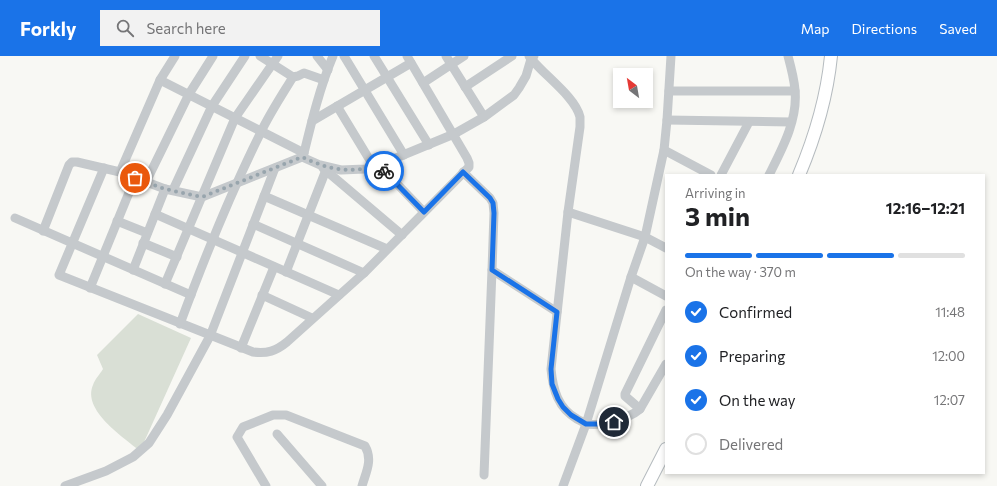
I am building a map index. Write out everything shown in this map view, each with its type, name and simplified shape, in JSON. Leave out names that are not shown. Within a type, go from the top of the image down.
[{"type":"main road","points":[[799,174],[820,116],[827,85],[831,56]]},
{"type":"main road","points":[[647,486],[665,451]]},
{"type":"street","points":[[120,172],[160,80],[175,56]]},
{"type":"street","points":[[146,182],[189,94],[213,56]]},
{"type":"street","points":[[133,270],[155,214],[212,106],[245,56]]},
{"type":"street","points":[[260,56],[275,60],[293,77]]},
{"type":"street","points":[[317,56],[328,70]]},
{"type":"street","points":[[303,155],[324,80],[333,56]]},
{"type":"street","points":[[344,56],[404,155]]},
{"type":"street","points":[[374,56],[429,145]]},
{"type":"street","points":[[446,56],[484,117]]},
{"type":"street","points":[[423,83],[464,56]]},
{"type":"street","points":[[465,87],[512,56]]},
{"type":"street","points":[[563,486],[586,424],[631,277],[645,237],[664,150],[671,56]]},
{"type":"street","points":[[769,174],[787,138],[795,106],[795,91],[788,56]]},
{"type":"street","points":[[323,168],[341,170],[365,169],[404,155],[454,134],[484,117],[514,95],[526,76],[532,57]]},
{"type":"street","points":[[532,57],[569,98],[580,117],[551,369],[552,384],[558,399],[571,415],[586,424],[614,422],[630,416],[640,409],[665,366]]},
{"type":"street","points":[[165,284],[235,118],[275,60]]},
{"type":"street","points":[[104,168],[59,275],[241,348],[257,353],[277,350],[364,273],[468,167],[469,163],[454,134],[409,60],[387,77],[312,121]]},
{"type":"street","points":[[180,324],[236,183],[261,131],[293,77],[304,73],[324,80]]},
{"type":"street","points":[[160,80],[261,131],[303,155],[323,168],[402,234]]},
{"type":"street","points":[[669,91],[795,91]]},
{"type":"street","points":[[337,106],[376,166],[424,212]]},
{"type":"street","points":[[667,120],[791,122]]},
{"type":"street","points":[[722,174],[749,122]]},
{"type":"street","points":[[664,150],[709,174]]},
{"type":"street","points":[[43,230],[69,165],[72,162],[120,172],[169,190],[202,197],[275,168],[303,155]]},
{"type":"street","points":[[65,486],[106,470],[133,456],[148,443],[167,415],[210,336],[275,168]]},
{"type":"street","points":[[286,272],[308,215],[323,168]]},
{"type":"street","points":[[463,172],[490,198],[493,203],[494,213],[484,474]]},
{"type":"street","points":[[90,288],[135,178]]},
{"type":"street","points":[[264,196],[387,249]]},
{"type":"street","points":[[568,212],[645,237],[665,247]]},
{"type":"street","points":[[155,214],[339,295]]},
{"type":"street","points":[[15,218],[191,295]]},
{"type":"street","points":[[117,221],[147,234]]},
{"type":"street","points":[[253,224],[364,273]]},
{"type":"street","points":[[143,243],[177,257]]},
{"type":"street","points":[[241,348],[274,267]]},
{"type":"street","points":[[492,270],[557,312]]},
{"type":"street","points":[[631,277],[665,295]]},
{"type":"street","points":[[262,295],[312,318]]},
{"type":"street","points":[[640,409],[628,399],[625,394],[665,312]]},
{"type":"street","points":[[266,486],[237,437],[243,427],[272,415],[286,415],[365,446],[368,451],[369,462],[362,486]]},
{"type":"street","points":[[277,434],[322,486]]},
{"type":"shaded area","points":[[138,314],[191,338],[140,451],[106,422],[93,404],[91,394],[93,385],[103,369],[97,355]]},
{"type":"way so far","points":[[135,178],[165,189],[202,197],[302,157],[320,166],[341,170],[365,169],[379,165],[384,171]]},
{"type":"route","points":[[384,171],[424,212],[463,172],[490,198],[493,203],[494,213],[492,270],[557,312],[551,369],[552,384],[558,399],[571,415],[586,424],[614,422]]}]
